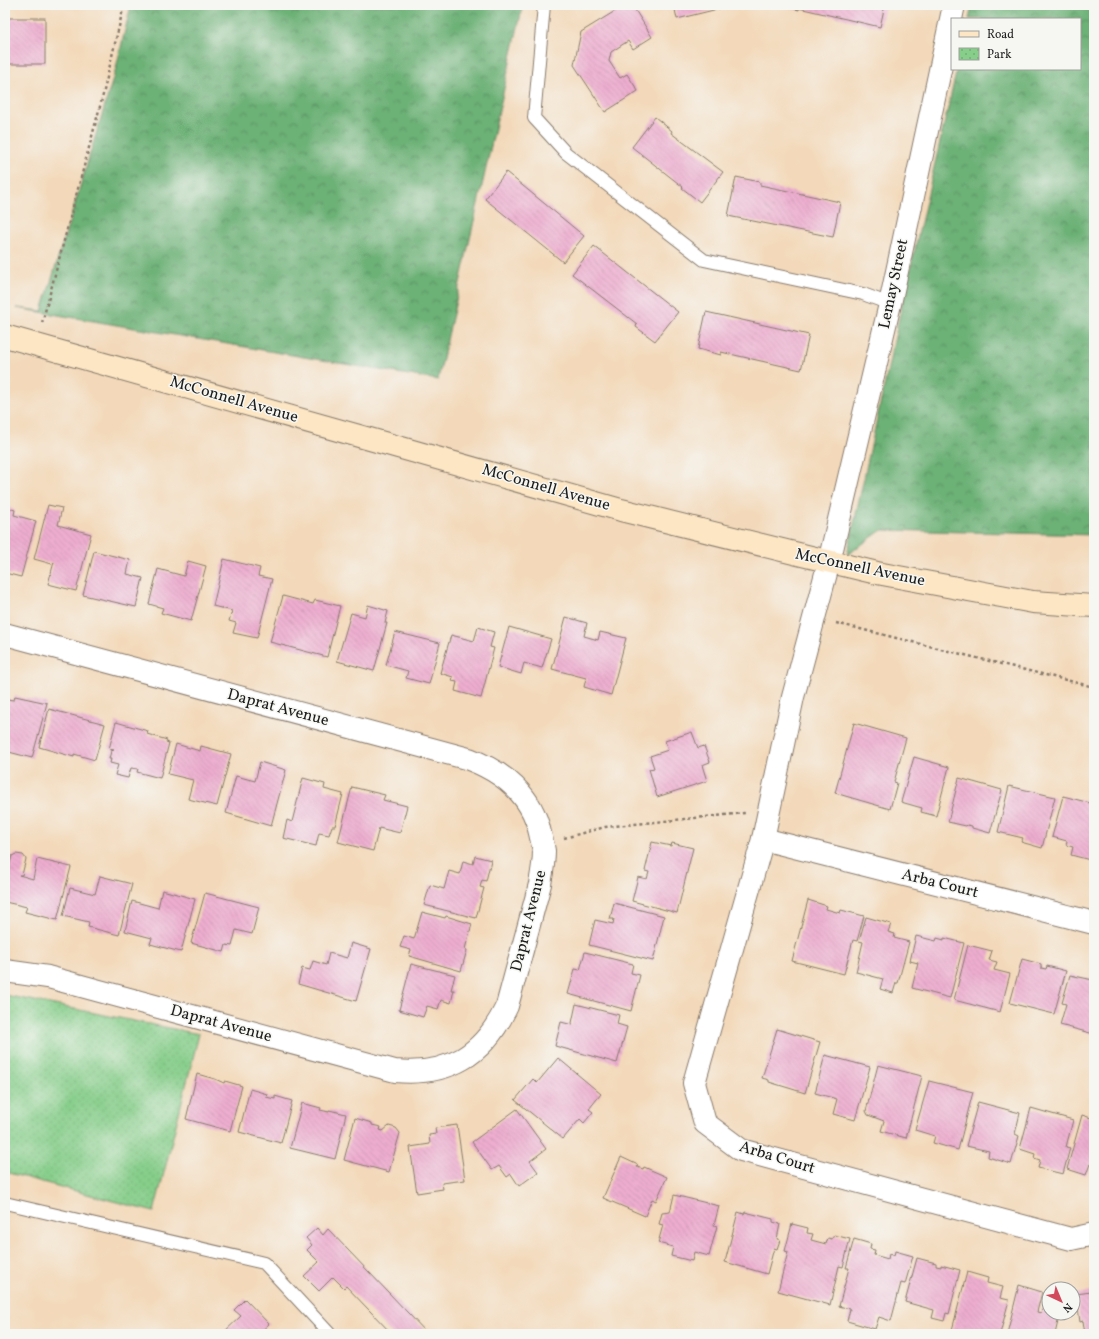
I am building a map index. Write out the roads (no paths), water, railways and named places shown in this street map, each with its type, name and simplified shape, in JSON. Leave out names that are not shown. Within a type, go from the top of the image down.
[{"type":"main road","name":"McConnell Avenue","points":[[5,336],[621,510],[829,562],[877,573],[1033,602],[1094,606]]},
{"type":"street","name":"Lemay Street","points":[[951,18],[954,5]]},
{"type":"street","name":"Lemay Street","points":[[829,562],[890,304],[951,19]]},
{"type":"street","name":"Arba Court","points":[[829,562],[793,697],[763,839],[694,1083],[705,1123],[741,1150],[1071,1239],[1094,1234]]},
{"type":"street","name":"Daprat Avenue","points":[[5,634],[461,757],[485,765],[508,780],[526,799],[538,823],[542,843],[543,866],[540,884],[507,1006],[499,1022],[490,1037],[477,1049],[462,1059],[438,1069],[412,1072],[395,1071],[48,977],[5,971]]},
{"type":"street","name":"Arba Court","points":[[763,839],[1094,924]]},
{"type":"lane","points":[[544,5],[534,118],[566,153],[704,260],[863,294],[890,304]]},
{"type":"lane","points":[[5,1203],[264,1263],[330,1334]]}]
